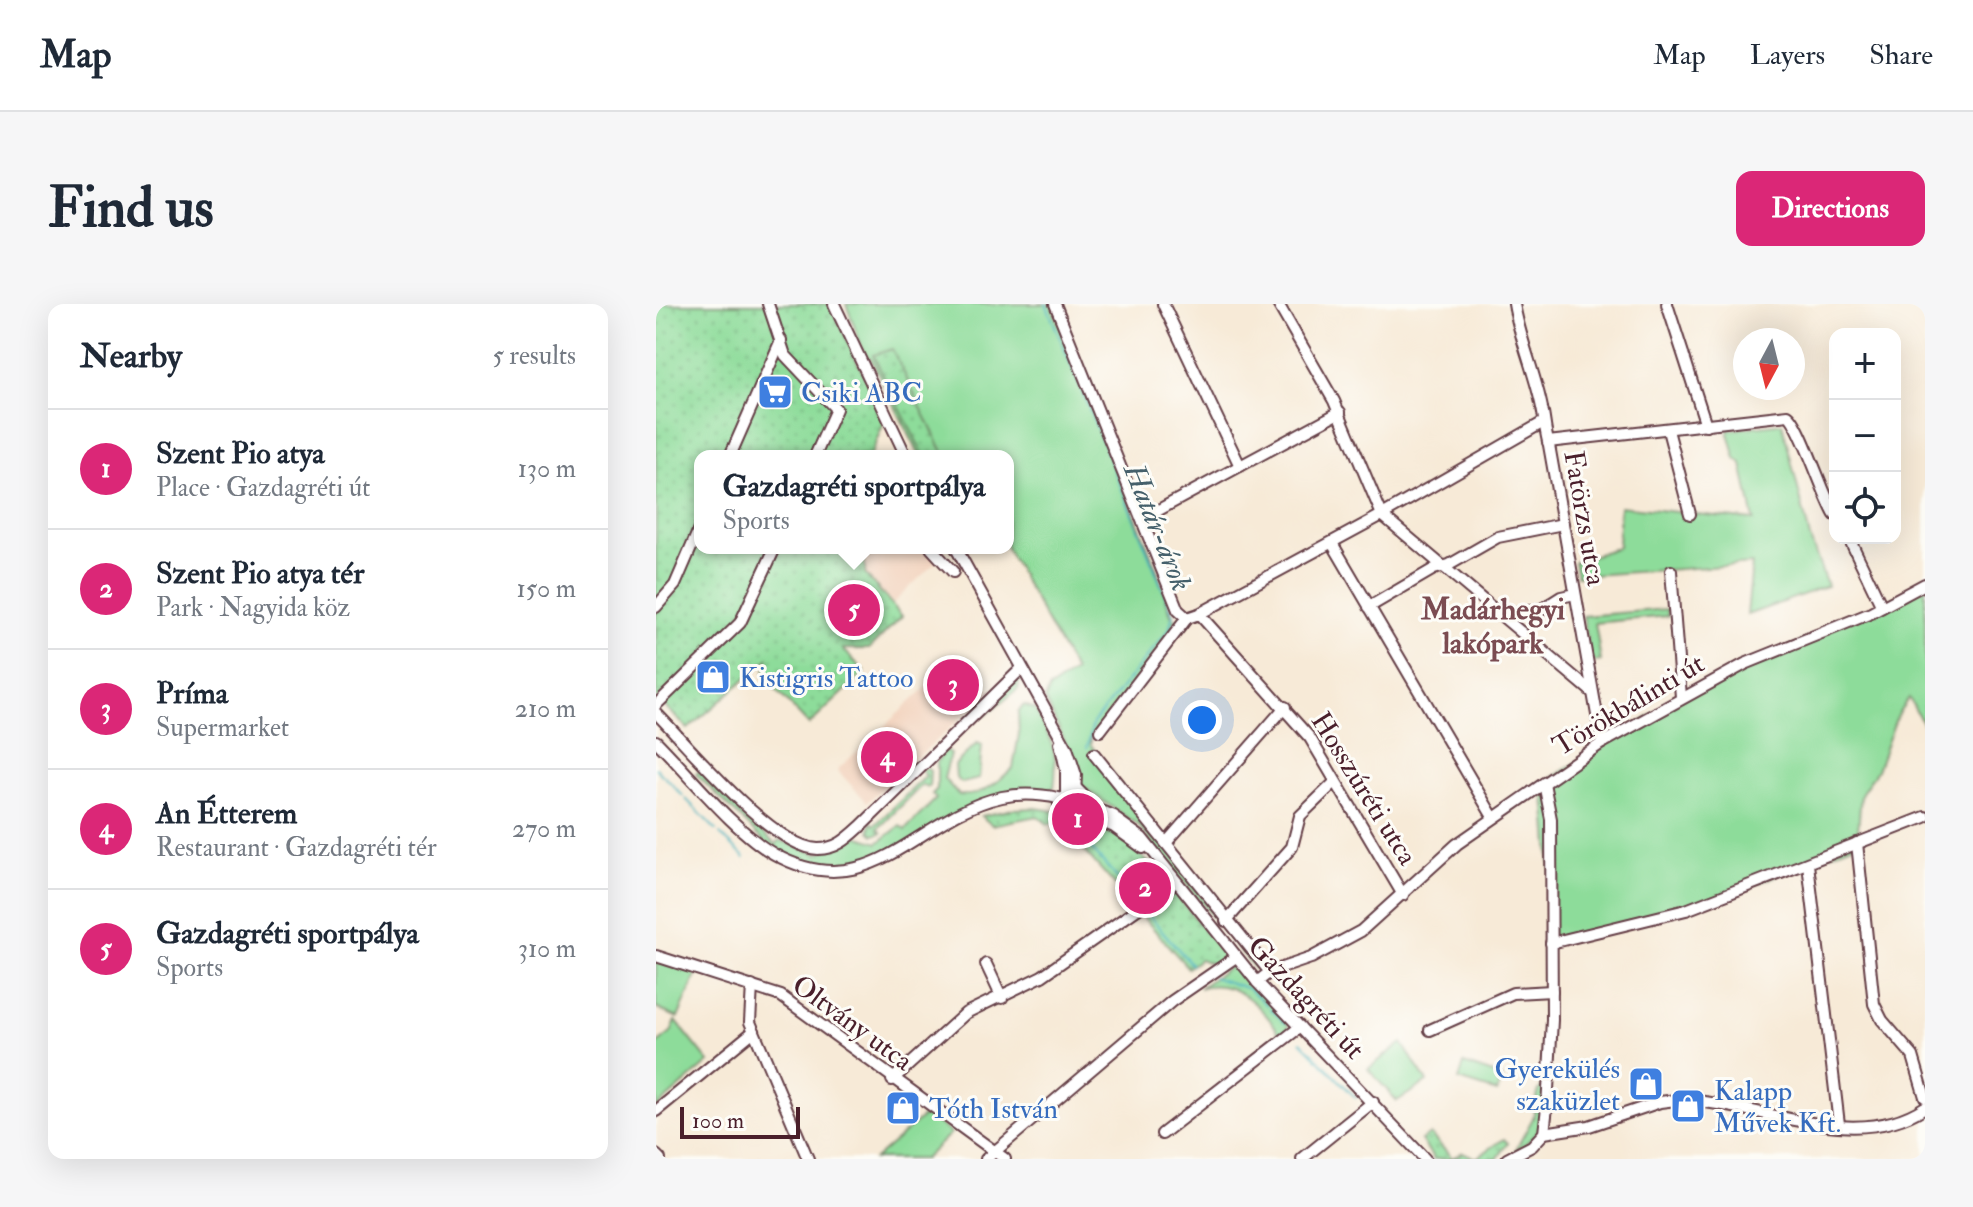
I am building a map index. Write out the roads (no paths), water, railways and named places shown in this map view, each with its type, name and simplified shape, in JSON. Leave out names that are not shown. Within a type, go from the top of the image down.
[{"type":"street","points":[[768,304],[782,338],[785,355],[836,409],[818,450]]},
{"type":"street","points":[[834,304],[903,450]]},
{"type":"street","points":[[1055,304],[1178,610],[1187,618]]},
{"type":"street","points":[[1163,304],[1240,466]]},
{"type":"street","points":[[1278,304],[1340,412],[1382,515],[1592,692]]},
{"type":"street","name":"Fatörzs utca","points":[[1514,304],[1525,356],[1543,411],[1542,423],[1602,743]]},
{"type":"street","points":[[1667,304],[1706,425]]},
{"type":"street","points":[[733,450],[782,338]]},
{"type":"street","points":[[1142,519],[1340,412]]},
{"type":"street","points":[[1548,442],[1788,415],[1797,423],[1829,503]]},
{"type":"street","points":[[1100,731],[1187,618],[1332,543],[1542,423]]},
{"type":"street","points":[[1668,430],[1690,514]]},
{"type":"street","points":[[1369,607],[1498,537],[1563,524]]},
{"type":"street","points":[[656,607],[675,585],[694,541]]},
{"type":"street","points":[[1332,543],[1493,817]]},
{"type":"street","points":[[1852,544],[1882,607]]},
{"type":"street","points":[[656,705],[740,623],[772,554]]},
{"type":"street","points":[[936,554],[953,572]]},
{"type":"street","points":[[959,554],[1072,759],[1077,789],[1068,802]]},
{"type":"street","points":[[1671,571],[1681,697]]},
{"type":"street","name":"Törökbálinti út","points":[[1544,1133],[1552,991],[1551,812],[1544,783],[1602,743],[1681,697],[1745,664],[1882,607],[1925,584]]},
{"type":"street","points":[[1499,614],[1542,609],[1557,599],[1575,594]]},
{"type":"street","name":"Hosszúréti utca","points":[[1199,614],[1310,738],[1403,895]]},
{"type":"street","points":[[656,713],[768,827],[808,848],[828,848],[845,841],[1021,669]]},
{"type":"street","points":[[1166,843],[1285,707]]},
{"type":"street","points":[[1059,737],[1068,802]]},
{"type":"street","points":[[656,741],[749,836],[773,854],[800,866],[841,871],[873,864],[954,814],[992,800],[1015,795],[1045,796],[1068,802]]},
{"type":"street","name":"Gazdagréti út","points":[[1094,754],[1270,972]]},
{"type":"street","points":[[1045,796],[1060,783],[1063,758]]},
{"type":"street","points":[[1226,921],[1292,847],[1300,816],[1335,782]]},
{"type":"street","points":[[1257,982],[1270,972],[1305,961],[1346,940],[1403,895],[1457,844],[1544,783]]},
{"type":"street","name":"Gazdagréti út","points":[[1077,789],[1087,801],[1114,816],[1142,838],[1257,982],[1425,1159]]},
{"type":"street","points":[[941,824],[1010,802],[1068,802]]},
{"type":"street","name":"Gazdagréti út","points":[[1068,802],[1114,816]]},
{"type":"street","name":"Gazdagréti út","points":[[1068,802],[1122,831],[1159,862]]},
{"type":"street","points":[[1551,943],[1686,910],[1925,817]]},
{"type":"street","points":[[1857,843],[1874,1004],[1882,1020],[1913,1056],[1925,1097]]},
{"type":"street","points":[[1808,864],[1839,1124]]},
{"type":"street","points":[[892,1080],[966,1013],[1002,998],[1076,955],[1176,882]]},
{"type":"street","name":"Oltvány utca","points":[[656,956],[752,986],[794,1005],[892,1080],[1005,1159]]},
{"type":"street","points":[[986,1159],[1172,1001],[1236,957]]},
{"type":"street","points":[[986,964],[1002,998]]},
{"type":"street","points":[[752,986],[748,1012],[754,1031],[808,1159]]},
{"type":"street","points":[[1430,1030],[1513,993],[1552,991]]},
{"type":"street","points":[[1162,1134],[1300,1027]]},
{"type":"street","points":[[656,1111],[754,1031]]},
{"type":"street","points":[[1507,1159],[1532,1146],[1544,1133],[1589,1126],[1660,1102],[1676,1100],[1839,1124],[1893,1124],[1925,1107]]},
{"type":"street","points":[[1302,1159],[1373,1102]]},
{"type":"waterway","name":"Határ-árok","points":[[1046,304],[1173,614],[1169,630],[1093,723],[1087,748]]},
{"type":"waterway","points":[[656,768],[663,776]]},
{"type":"waterway","points":[[665,777],[683,796]]},
{"type":"waterway","points":[[686,799],[716,830]]},
{"type":"waterway","points":[[1082,830],[1084,840],[1132,895]]},
{"type":"waterway","points":[[720,834],[745,858]]},
{"type":"waterway","points":[[1144,910],[1192,965]]},
{"type":"waterway","points":[[1213,977],[1249,989],[1267,1005]]},
{"type":"waterway","points":[[1270,1008],[1285,1023]]},
{"type":"waterway","points":[[1301,1041],[1356,1098]]},
{"type":"place","name":"Csiki ABC","points":[[775,392]]},
{"type":"place","name":"Gazdagréti sportpálya","points":[[854,610]]},
{"type":"place","name":"Kistigris Tattoo","points":[[713,677]]},
{"type":"place","name":"Príma","points":[[953,685]]},
{"type":"place","name":"An Étterem","points":[[887,757]]},
{"type":"place","name":"Szent Pio atya","points":[[1078,819]]},
{"type":"place","name":"Szent Pio atya tér","points":[[1145,888]]},
{"type":"place","name":"Gyerekülés szaküzlet","points":[[1646,1084]]},
{"type":"place","name":"Kalapp Művek Kft.","points":[[1688,1106]]},
{"type":"place","name":"Tóth István","points":[[903,1108]]},
{"type":"district","name":"Madárhegyi lakópark","points":[[1493,626]]}]
